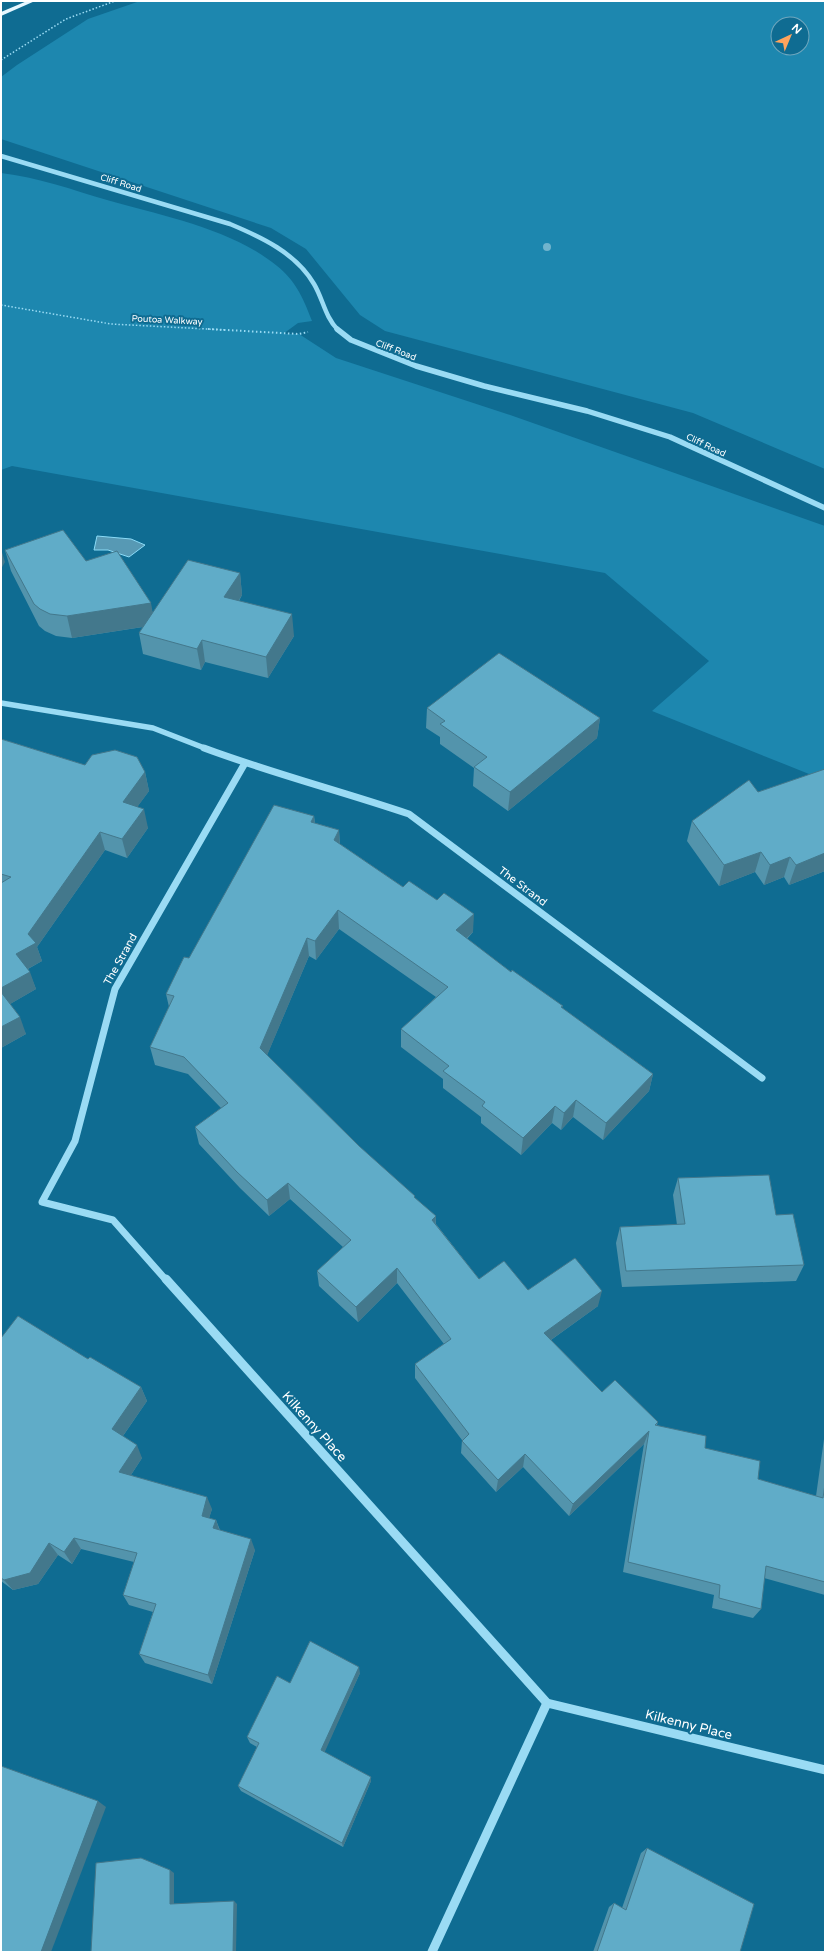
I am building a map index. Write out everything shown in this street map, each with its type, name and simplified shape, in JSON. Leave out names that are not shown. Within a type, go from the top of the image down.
[{"type":"main road","points":[[1,14],[32,1]]},
{"type":"street","name":"Cliff Road","points":[[1,156],[230,224],[261,237],[285,253],[309,276],[332,326],[349,338],[380,354],[432,372],[567,405],[668,436],[825,508]]},
{"type":"street","name":"The Strand","points":[[1,703],[153,728],[245,763],[347,793],[409,814],[762,1078]]},
{"type":"street","name":"The Strand","points":[[42,1202],[74,1140],[115,989],[245,763]]},
{"type":"street","name":"Kilkenny Place","points":[[42,1202],[113,1220],[547,1703],[825,1770]]},
{"type":"street","points":[[432,1952],[547,1703]]},
{"type":"path","points":[[1,60],[16,49],[66,19],[115,1]]},
{"type":"path","name":"Poutoa Walkway","points":[[1,305],[111,324],[299,334],[332,326]]},
{"type":"shaded area","points":[[140,1],[825,1],[825,469],[693,413],[385,331],[360,315],[306,249],[271,228],[1,139],[1,77],[88,19]]},
{"type":"shaded area","points":[[1,173],[41,181],[171,217],[214,231],[254,250],[280,268],[292,281],[305,303],[312,321],[298,323],[283,334],[299,334],[336,358],[513,416],[825,526],[825,778],[819,778],[652,711],[709,661],[605,573],[12,466],[1,470]]},
{"type":"shaded area","points":[[97,536],[131,539],[145,545],[129,557],[108,550],[94,550]]},
{"type":"building","points":[[63,530],[86,561],[117,551],[151,603],[67,616],[50,614],[40,609],[34,604],[5,550]]},
{"type":"building","points":[[188,560],[240,573],[224,597],[292,614],[266,657],[202,640],[197,649],[139,633]]},
{"type":"building","points":[[499,653],[600,718],[510,792],[474,767],[487,757],[440,724],[445,721],[427,708]]},
{"type":"building","points":[[1,739],[85,765],[92,755],[115,750],[137,757],[145,772],[123,802],[144,809],[122,839],[100,832],[28,934],[36,943],[16,954],[30,972],[1,988],[1,883],[11,877],[1,874]]},
{"type":"building","points":[[825,769],[825,853],[796,865],[790,857],[770,865],[761,852],[724,865],[692,821],[749,780],[758,792]]},
{"type":"building","points":[[274,805],[314,816],[311,822],[339,830],[334,840],[403,887],[409,881],[437,900],[444,893],[474,914],[456,930],[511,972],[512,970],[563,1006],[561,1007],[653,1074],[606,1123],[576,1100],[564,1113],[555,1106],[523,1138],[482,1106],[485,1102],[443,1071],[449,1066],[401,1029],[448,987],[338,910],[315,941],[307,938],[260,1048],[359,1146],[436,1216],[432,1220],[479,1279],[504,1261],[528,1290],[575,1258],[602,1291],[544,1333],[602,1392],[615,1380],[658,1422],[655,1425],[706,1436],[705,1448],[760,1461],[758,1479],[823,1498],[825,1484],[825,1582],[766,1566],[761,1609],[719,1598],[720,1585],[628,1562],[649,1431],[573,1504],[525,1454],[498,1480],[462,1441],[469,1434],[415,1364],[451,1339],[397,1268],[356,1307],[317,1271],[351,1240],[288,1183],[267,1200],[237,1172],[195,1127],[228,1103],[184,1057],[150,1047],[174,996],[166,994],[184,957],[189,958]]},
{"type":"building","points":[[1,992],[20,1017],[1,1027]]},
{"type":"building","points":[[769,1175],[776,1215],[793,1214],[804,1265],[626,1271],[620,1227],[685,1224],[678,1178]]},
{"type":"building","points":[[18,1316],[88,1359],[90,1357],[141,1387],[112,1429],[137,1445],[119,1472],[207,1497],[202,1516],[216,1520],[213,1528],[251,1539],[208,1675],[139,1654],[156,1604],[123,1595],[137,1553],[74,1538],[64,1552],[49,1543],[30,1573],[4,1580],[1,1578],[1,1338]]},
{"type":"building","points":[[310,1641],[359,1667],[321,1750],[371,1777],[342,1843],[238,1786],[259,1743],[247,1737],[277,1676],[290,1683]]},
{"type":"building","points":[[1,1766],[98,1801],[41,1952],[1,1952]]},
{"type":"building","points":[[647,1848],[754,1904],[740,1952],[597,1952],[614,1903],[626,1910]]},
{"type":"building","points":[[141,1858],[170,1870],[170,1904],[234,1901],[233,1952],[91,1952],[96,1863]]}]
